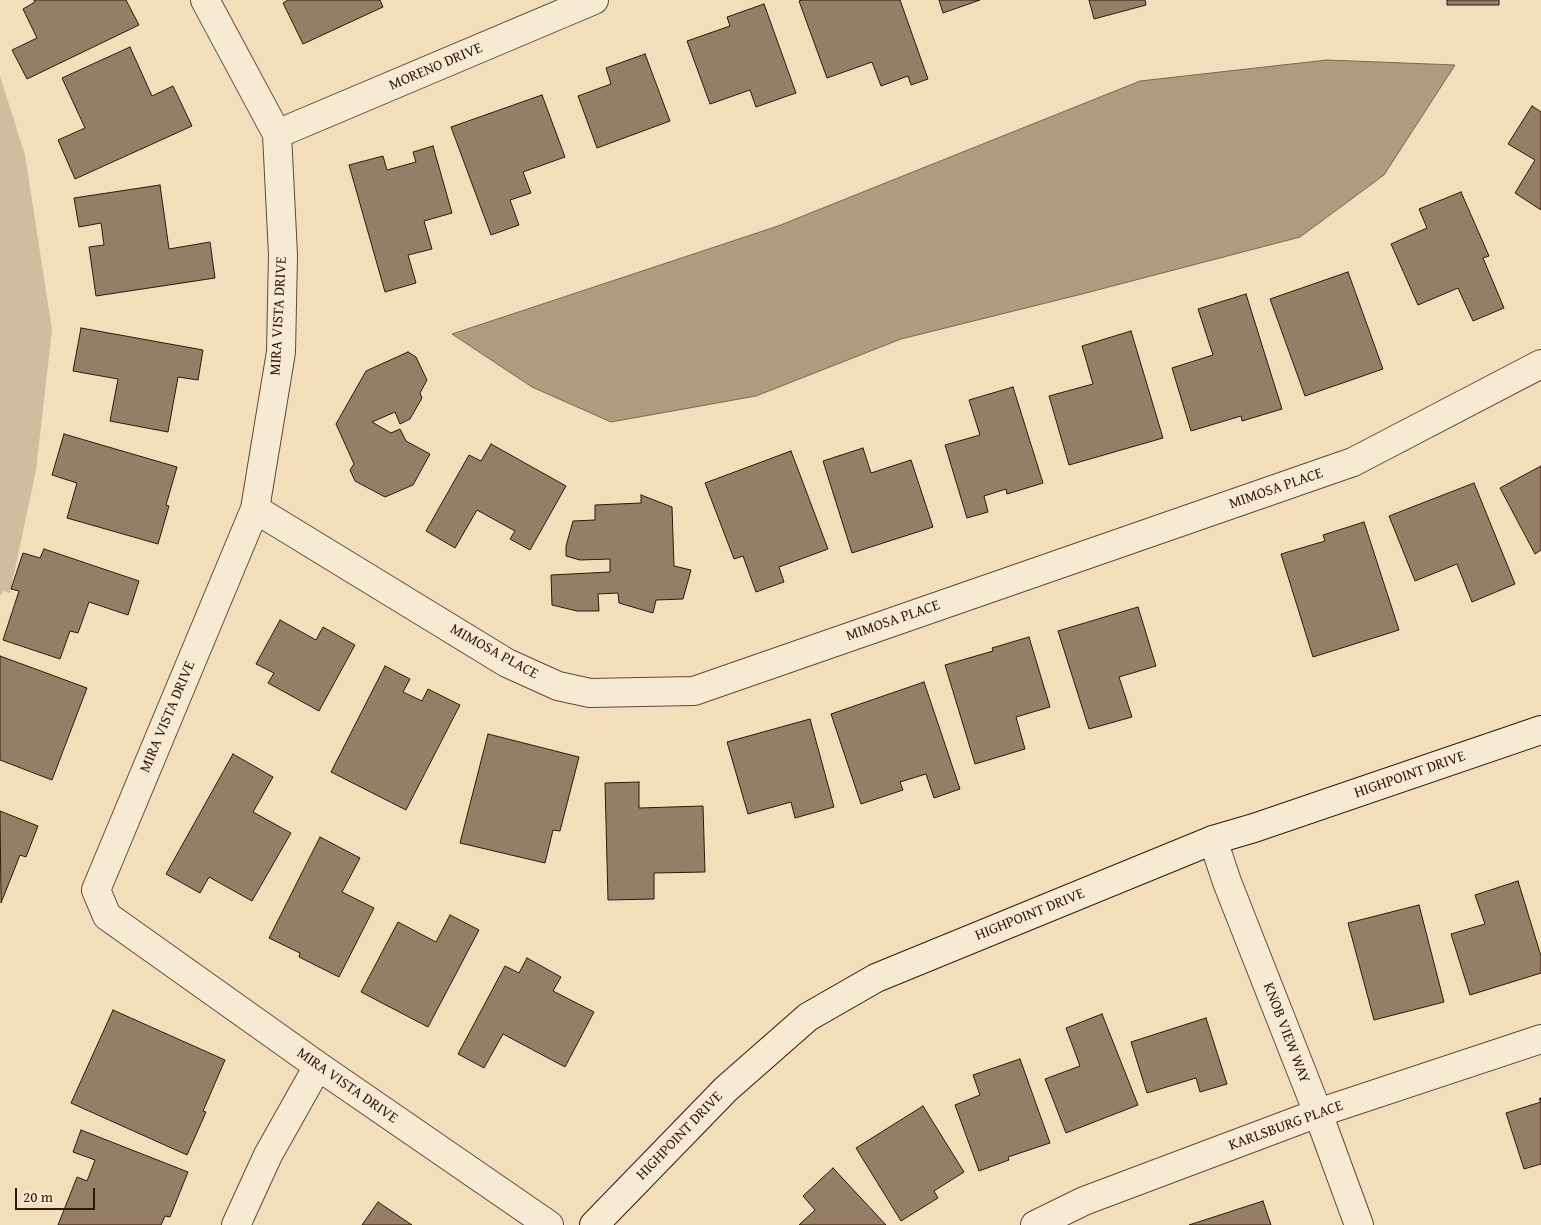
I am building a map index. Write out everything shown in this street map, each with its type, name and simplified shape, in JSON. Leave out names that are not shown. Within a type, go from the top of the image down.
[{"type":"street","name":"MIRA VISTA DRIVE","points":[[205,0],[277,134],[284,255],[281,352],[256,509],[96,890],[107,916],[318,1066],[549,1225]]},
{"type":"street","name":"MORENO DRIVE","points":[[277,134],[594,0]]},
{"type":"street","name":"MIMOSA PLACE","points":[[256,509],[507,663],[558,686],[590,693],[694,691],[1353,462],[1541,364]]},
{"type":"street","name":"HIGHPOINT DRIVE","points":[[594,1225],[726,1089],[808,1017],[876,978],[1213,840],[1254,828],[1541,730]]},
{"type":"street","name":"KNOB VIEW WAY","points":[[1213,840],[1227,882],[1318,1113],[1359,1225]]},
{"type":"street","name":"KARLSBURG PLACE","points":[[1035,1225],[1084,1201],[1318,1113],[1541,1039]]},
{"type":"street","points":[[236,1225],[268,1155],[318,1066]]},
{"type":"shaded area","points":[[1327,60],[1455,65],[1384,175],[1300,237],[901,339],[756,396],[611,422],[532,387],[452,334],[778,226],[1140,81]]},
{"type":"shaded area","points":[[0,76],[25,155],[52,330],[36,470],[10,593],[3,591],[0,596]]},
{"type":"building","points":[[34,0],[126,0],[139,25],[27,79],[12,50],[37,38],[23,9],[35,2]]},
{"type":"building","points":[[288,0],[380,0],[383,7],[303,44],[283,3]]},
{"type":"building","points":[[900,0],[928,79],[911,85],[908,76],[881,86],[872,62],[827,78],[799,1]]},
{"type":"building","points":[[939,0],[980,0],[943,13]]},
{"type":"building","points":[[1089,0],[1145,0],[1146,5],[1094,19]]},
{"type":"building","points":[[1447,0],[1499,0],[1499,5],[1447,5]]},
{"type":"building","points":[[764,4],[796,93],[756,107],[750,90],[710,104],[687,41],[730,26],[727,17]]},
{"type":"building","points":[[130,47],[152,96],[173,86],[192,126],[75,179],[58,140],[85,128],[62,78]]},
{"type":"building","points":[[645,54],[670,121],[597,148],[578,96],[611,84],[606,68]]},
{"type":"building","points":[[542,95],[565,157],[523,172],[531,193],[510,200],[519,225],[491,235],[451,127]]},
{"type":"building","points":[[1532,106],[1541,112],[1541,210],[1515,193],[1535,160],[1508,144]]},
{"type":"building","points":[[433,146],[452,213],[424,221],[432,249],[408,255],[416,283],[385,292],[349,165],[383,156],[387,170],[416,162],[413,152]]},
{"type":"building","points":[[160,185],[169,249],[210,242],[215,278],[96,296],[89,247],[104,245],[101,223],[79,227],[74,198]]},
{"type":"building","points":[[1461,192],[1489,256],[1483,258],[1504,308],[1473,321],[1458,288],[1418,305],[1391,244],[1427,228],[1419,209]]},
{"type":"building","points":[[1348,272],[1383,369],[1305,396],[1270,299]]},
{"type":"building","points":[[1246,294],[1282,409],[1242,421],[1241,416],[1191,431],[1172,368],[1213,355],[1198,309]]},
{"type":"building","points":[[81,328],[203,350],[198,380],[178,377],[168,432],[110,421],[118,379],[73,371]]},
{"type":"building","points":[[1131,331],[1163,438],[1069,465],[1049,396],[1093,384],[1082,346]]},
{"type":"building","points":[[408,352],[416,357],[427,380],[420,393],[422,398],[410,419],[400,424],[395,412],[372,422],[391,433],[400,429],[406,441],[430,454],[413,485],[385,497],[355,481],[350,470],[354,464],[336,424],[366,371]]},
{"type":"building","points":[[1013,387],[1043,483],[1007,494],[1006,489],[984,496],[988,512],[967,518],[945,445],[980,435],[969,400]]},
{"type":"building","points":[[64,434],[177,467],[166,505],[169,506],[158,544],[67,518],[77,483],[52,475]]},
{"type":"building","points":[[491,444],[566,486],[530,550],[510,539],[515,531],[477,510],[455,548],[426,531],[469,455],[481,461]]},
{"type":"building","points":[[863,448],[871,473],[911,460],[933,527],[852,553],[823,461]]},
{"type":"building","points":[[791,451],[828,549],[779,567],[784,582],[756,592],[743,556],[734,559],[705,483]]},
{"type":"building","points":[[1541,466],[1541,550],[1535,554],[1500,488]]},
{"type":"building","points":[[1474,483],[1515,584],[1472,602],[1457,564],[1415,581],[1389,516]]},
{"type":"building","points":[[641,495],[672,507],[674,566],[691,570],[683,599],[656,600],[653,613],[619,603],[618,593],[598,594],[599,611],[577,611],[552,605],[551,575],[610,572],[610,559],[580,560],[566,556],[566,546],[573,521],[595,520],[595,505],[641,503]]},
{"type":"building","points":[[1364,522],[1399,630],[1313,657],[1281,554],[1325,541],[1323,535]]},
{"type":"building","points":[[44,549],[139,581],[128,615],[89,602],[78,633],[70,631],[60,659],[3,640],[19,591],[11,589],[23,553],[40,558]]},
{"type":"building","points":[[1138,607],[1156,666],[1119,677],[1132,717],[1089,729],[1058,631]]},
{"type":"building","points":[[280,620],[316,640],[323,627],[355,645],[319,711],[268,683],[274,673],[256,664]]},
{"type":"building","points":[[1029,637],[1050,707],[1016,717],[1025,749],[975,764],[945,665],[993,651],[992,648]]},
{"type":"building","points":[[0,656],[87,688],[52,780],[0,760]]},
{"type":"building","points":[[385,666],[410,679],[403,692],[422,701],[428,689],[460,705],[406,810],[331,772]]},
{"type":"building","points":[[924,682],[960,789],[934,798],[926,774],[900,782],[903,790],[861,804],[831,714]]},
{"type":"building","points":[[810,719],[834,807],[795,818],[791,802],[748,814],[727,742]]},
{"type":"building","points":[[488,734],[579,757],[560,831],[553,830],[545,863],[460,843]]},
{"type":"building","points":[[233,754],[273,777],[253,812],[291,833],[252,901],[209,877],[200,893],[166,874]]},
{"type":"building","points":[[639,782],[639,808],[703,806],[705,872],[654,873],[654,899],[608,900],[605,783]]},
{"type":"building","points":[[0,811],[38,826],[26,857],[20,855],[1,903]]},
{"type":"building","points":[[320,837],[360,858],[342,892],[374,908],[339,977],[299,957],[300,953],[269,938]]},
{"type":"building","points":[[1518,881],[1541,956],[1541,973],[1470,995],[1451,934],[1485,924],[1475,895]]},
{"type":"building","points":[[1419,905],[1444,1002],[1374,1020],[1348,923]]},
{"type":"building","points":[[450,915],[479,930],[428,1027],[361,992],[398,922],[436,942]]},
{"type":"building","points":[[527,958],[561,977],[553,991],[594,1012],[565,1067],[503,1034],[484,1068],[458,1054],[505,966],[519,973]]},
{"type":"building","points":[[113,1010],[225,1060],[203,1111],[206,1112],[187,1155],[71,1103]]},
{"type":"building","points":[[1102,1014],[1138,1105],[1066,1133],[1045,1079],[1080,1066],[1066,1028]]},
{"type":"building","points":[[1206,1018],[1227,1084],[1200,1092],[1196,1078],[1147,1093],[1131,1042]]},
{"type":"building","points":[[1020,1059],[1050,1143],[1008,1157],[1009,1160],[979,1171],[955,1105],[980,1095],[973,1075]]},
{"type":"building","points":[[1541,1102],[1541,1164],[1524,1169],[1506,1113]]},
{"type":"building","points":[[923,1106],[964,1172],[934,1191],[938,1198],[901,1221],[856,1148]]},
{"type":"building","points":[[81,1130],[188,1172],[170,1217],[165,1216],[161,1225],[58,1225],[77,1177],[87,1181],[95,1160],[73,1152]]},
{"type":"building","points":[[833,1168],[886,1225],[799,1225],[815,1210],[803,1196]]},
{"type":"building","points":[[1263,1201],[1271,1225],[1189,1225]]},
{"type":"building","points":[[378,1202],[412,1225],[362,1225]]}]
